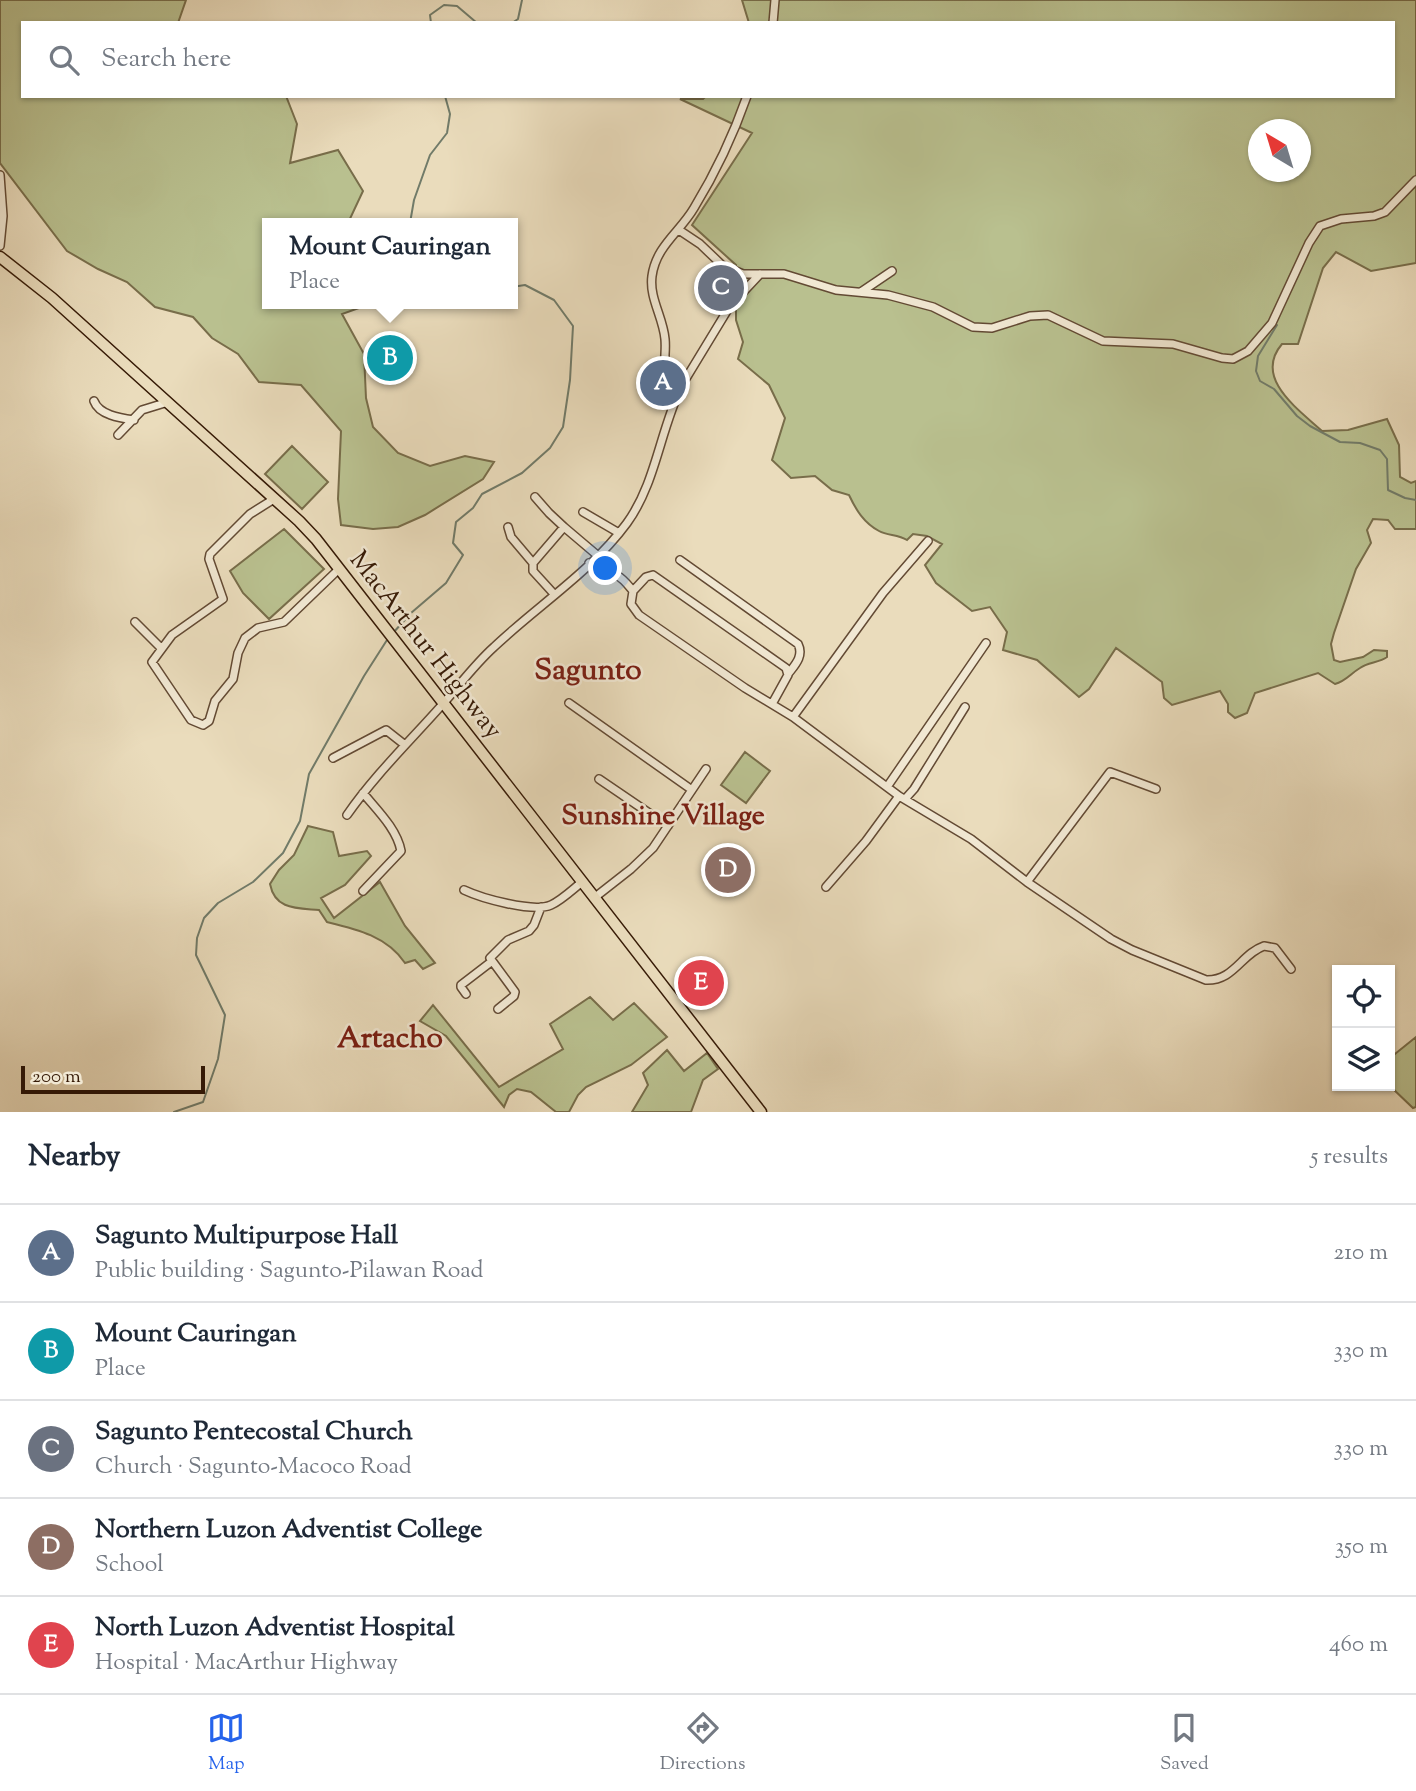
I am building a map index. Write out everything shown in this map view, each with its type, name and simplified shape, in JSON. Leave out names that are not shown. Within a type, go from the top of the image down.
[{"type":"highway","name":"MacArthur Highway","points":[[0,257],[52,298],[308,530],[445,702],[761,1112]]},
{"type":"street","points":[[773,21],[775,0]]},
{"type":"street","points":[[682,385],[681,381],[665,368],[665,337],[654,302],[652,280],[662,247],[679,230],[695,207],[726,152],[746,98]]},
{"type":"street","points":[[0,175],[3,216],[0,246]]},
{"type":"street","points":[[679,230],[726,267],[743,274],[784,274],[822,287],[888,295],[933,307],[973,327],[992,328],[1030,316],[1048,315],[1102,341],[1173,344],[1233,359],[1248,351],[1272,323],[1309,243],[1320,226],[1335,220],[1374,216],[1385,212],[1416,180]]},
{"type":"street","points":[[861,292],[892,271]]},
{"type":"street","points":[[347,815],[362,793],[466,675],[494,646],[589,563],[619,533],[632,516],[647,484],[669,413],[682,385],[730,306],[761,274]]},
{"type":"street","points":[[94,401],[100,410],[134,420]]},
{"type":"street","points":[[118,435],[142,410],[168,402]]},
{"type":"street","points":[[535,497],[549,513],[597,555]]},
{"type":"street","points":[[274,499],[250,514],[210,554],[209,559],[223,599],[172,635],[152,662],[191,720],[199,724],[206,723],[211,718],[215,701],[233,679],[238,653],[245,638],[258,628],[284,622],[339,569]]},
{"type":"street","points":[[583,512],[619,533]]},
{"type":"street","points":[[508,527],[511,537],[533,563],[533,571],[554,594]]},
{"type":"street","points":[[533,563],[564,527]]},
{"type":"street","points":[[793,716],[883,593],[928,541]]},
{"type":"street","points":[[680,561],[798,644],[801,653],[799,658],[772,704]]},
{"type":"street","points":[[589,563],[597,570],[616,575],[633,591]]},
{"type":"street","points":[[788,675],[786,668],[653,575],[646,577],[633,591],[632,607],[639,615],[744,688],[793,716],[902,798],[971,839],[1027,882],[1111,939],[1200,978],[1217,979],[1230,974],[1250,954],[1264,946],[1275,948],[1291,970]]},
{"type":"street","points":[[135,622],[161,648]]},
{"type":"street","points":[[887,787],[986,643]]},
{"type":"street","points":[[569,703],[692,790]]},
{"type":"street","points":[[826,887],[902,798],[914,789],[965,707]]},
{"type":"street","points":[[333,758],[386,730],[405,746]]},
{"type":"street","points":[[594,898],[650,852],[706,769]]},
{"type":"street","points":[[1027,882],[1111,772],[1156,789]]},
{"type":"street","points":[[599,779],[668,826]]},
{"type":"street","points":[[362,793],[387,822],[400,844],[401,851],[363,891]]},
{"type":"street","points":[[464,890],[497,902],[541,907],[553,904],[582,882]]},
{"type":"street","points":[[466,994],[461,985],[491,962],[494,953],[508,940],[529,931],[541,907]]},
{"type":"street","points":[[491,962],[515,992],[514,996],[498,1009]]},
{"type":"green space","points":[[0,0],[186,0],[179,21],[21,21],[21,98],[287,98],[297,124],[290,163],[338,150],[363,191],[350,218],[262,218],[262,309],[356,309],[342,314],[364,354],[366,398],[373,427],[398,453],[430,466],[465,456],[494,462],[483,479],[425,515],[398,527],[373,529],[341,525],[338,499],[341,431],[301,385],[259,382],[238,354],[212,338],[193,317],[155,307],[127,282],[67,251],[0,163]]},
{"type":"green space","points":[[742,0],[1416,0],[1416,263],[1371,271],[1336,252],[1323,268],[1298,344],[1282,344],[1274,357],[1273,369],[1282,392],[1322,431],[1348,430],[1387,419],[1399,445],[1400,477],[1411,483],[1416,481],[1416,529],[1395,529],[1388,520],[1373,519],[1367,530],[1371,543],[1356,569],[1331,644],[1334,660],[1340,662],[1363,657],[1374,650],[1387,651],[1387,657],[1363,666],[1335,684],[1318,673],[1255,693],[1247,713],[1235,718],[1228,712],[1228,704],[1220,691],[1172,705],[1164,698],[1162,682],[1116,648],[1089,689],[1079,697],[1037,660],[1003,650],[1007,632],[990,607],[972,611],[936,583],[925,565],[942,544],[927,536],[913,534],[907,540],[879,531],[861,516],[849,495],[832,490],[815,476],[791,478],[772,460],[785,418],[769,385],[738,359],[743,342],[736,320],[736,265],[692,225],[752,133],[680,99],[1395,98],[1395,21],[748,21]]},
{"type":"green space","points":[[292,446],[328,482],[302,509],[265,474]]},
{"type":"green space","points":[[284,529],[324,569],[269,619],[243,593],[230,571]]},
{"type":"green space","points":[[745,752],[770,771],[746,803],[721,785]]},
{"type":"green space","points":[[308,826],[333,832],[339,856],[367,851],[371,856],[345,885],[321,898],[334,918],[380,882],[405,926],[435,963],[423,969],[415,960],[405,963],[389,946],[370,935],[327,922],[319,910],[288,906],[277,899],[270,884],[294,855]]},
{"type":"green space","points":[[590,997],[613,1020],[634,1003],[667,1037],[631,1065],[586,1087],[578,1095],[569,1112],[556,1112],[531,1092],[517,1089],[509,1095],[504,1107],[446,1036],[420,1021],[433,1005],[499,1087],[563,1049],[550,1024]]},
{"type":"green space","points":[[1416,1037],[1416,1107],[1413,1108],[1395,1091],[1395,1054]]},
{"type":"green space","points":[[667,1050],[684,1071],[707,1053],[718,1069],[703,1080],[691,1112],[632,1112],[648,1085],[643,1073]]},
{"type":"waterway","points":[[515,21],[518,19],[522,0]]},
{"type":"waterway","points":[[431,21],[430,15],[444,5],[457,6],[475,21]]},
{"type":"waterway","points":[[411,218],[414,200],[430,155],[447,133],[450,114],[446,98]]},
{"type":"waterway","points":[[393,633],[411,613],[446,583],[463,555],[453,543],[456,522],[473,508],[482,494],[522,473],[550,448],[563,427],[570,380],[573,326],[554,300],[525,285],[518,286]]},
{"type":"waterway","points":[[1277,325],[1258,356],[1256,371],[1260,381],[1274,389],[1297,416],[1310,426],[1340,442],[1360,443],[1380,450],[1387,459],[1388,490],[1416,500]]},
{"type":"waterway","points":[[174,1112],[203,1102],[218,1059],[225,1015],[196,955],[197,938],[204,918],[218,903],[253,882],[283,853],[300,821],[309,774],[387,640]]},
{"type":"place","name":"Sagunto Pentecostal Church","points":[[721,288]]},
{"type":"place","name":"Mount Cauringan","points":[[390,358]]},
{"type":"place","name":"Sagunto Multipurpose Hall","points":[[663,383]]},
{"type":"place","name":"Northern Luzon Adventist College","points":[[728,870]]},
{"type":"place","name":"North Luzon Adventist Hospital","points":[[701,983]]},
{"type":"district","name":"Sagunto","points":[[588,669]]},
{"type":"district","name":"Sunshine Village","points":[[663,814]]},
{"type":"district","name":"Artacho","points":[[390,1037]]}]
